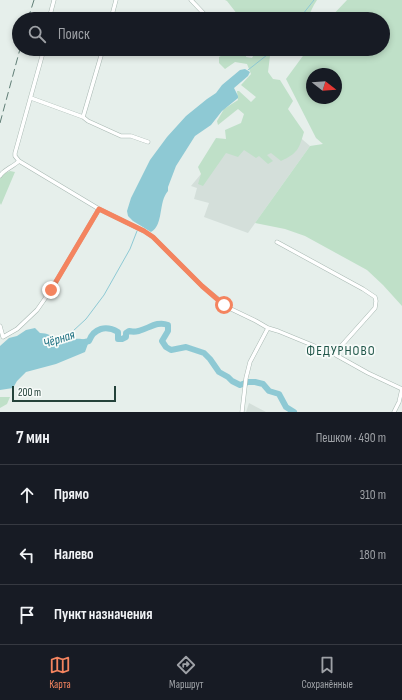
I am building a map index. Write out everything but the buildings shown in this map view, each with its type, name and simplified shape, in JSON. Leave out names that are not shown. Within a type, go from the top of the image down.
[{"type":"street","points":[[51,12],[54,0]]},
{"type":"street","points":[[113,12],[116,0]]},
{"type":"street","points":[[191,0],[202,12]]},
{"type":"street","points":[[42,56],[15,153],[15,156],[19,161],[99,209],[153,237],[202,286],[224,305],[268,328],[334,354],[368,373],[402,389],[399,402],[394,412]]},
{"type":"street","points":[[83,117],[101,56]]},
{"type":"street","points":[[31,98],[83,117],[88,121],[121,136],[131,136],[148,142]]},
{"type":"street","points":[[0,176],[3,172],[12,168],[19,161]]},
{"type":"street","points":[[0,326],[3,337],[17,329],[37,310],[51,290],[99,209]]},
{"type":"street","points":[[278,242],[363,289],[375,298],[375,308],[334,354]]},
{"type":"street","points":[[242,412],[246,378],[253,354],[268,328]]},
{"type":"shaded area","points":[[260,103],[310,146],[248,233],[204,217],[209,203],[194,199],[197,188],[191,186]]},
{"type":"shaded area","points":[[249,403],[266,412],[246,412]]},
{"type":"green space","points":[[225,0],[317,0],[311,12],[236,12]]},
{"type":"green space","points":[[347,0],[402,0],[402,306],[367,270],[305,236],[285,229],[255,223],[310,146],[323,144],[316,138],[286,79],[303,56],[390,56],[390,12],[336,12]]},
{"type":"green space","points":[[246,56],[252,58],[253,56],[270,56],[268,72],[273,79],[280,80],[293,101],[288,109],[304,132],[297,150],[281,161],[271,153],[267,155],[273,161],[268,164],[259,156],[256,158],[244,150],[238,157],[226,153],[203,186],[198,184],[201,174],[198,167],[216,138],[226,139],[225,130],[241,123],[244,114],[238,109],[218,125],[217,121],[224,109],[238,100],[237,91],[239,91],[251,102],[256,97],[241,85],[251,74],[247,64],[235,62],[225,69],[219,63],[219,57]]},
{"type":"green space","points":[[10,171],[15,172],[1,205],[1,175]]},
{"type":"green space","points":[[0,397],[10,397],[7,404],[0,408]]},
{"type":"water","points":[[245,69],[250,72],[248,76],[234,88],[238,98],[222,111],[211,125],[195,136],[176,166],[168,187],[168,191],[163,201],[158,224],[155,229],[151,232],[133,221],[128,216],[127,211],[131,198],[150,160],[167,137],[186,116],[216,93],[222,85],[240,70]]},
{"type":"water","points":[[35,328],[40,333],[57,338],[81,339],[89,341],[85,352],[56,364],[26,372],[17,381],[13,388],[0,390],[0,346],[9,338],[17,336],[26,330]]},
{"type":"waterway","points":[[305,12],[314,0]]},
{"type":"waterway","points":[[248,70],[266,56]]},
{"type":"waterway","points":[[69,339],[73,331],[86,319],[104,295],[130,249],[137,231]]},
{"type":"waterway","name":"Чёрная","points":[[81,343],[89,341],[94,333],[105,328],[118,332],[118,339],[122,339],[126,337],[126,333],[129,331],[139,331],[158,324],[168,325],[168,331],[162,341],[166,347],[171,350],[186,347],[204,353],[219,372],[232,381],[240,385],[248,382],[263,384],[269,391],[279,394],[286,407],[294,412]]},
{"type":"railway","points":[[30,12],[34,0]]},
{"type":"railway","points":[[0,123],[18,56]]},
{"type":"district","name":"ФЕДУРНОВО","points":[[341,350]]},
{"type":"route","points":[[51,290],[99,209],[153,237],[202,286],[224,305]]}]
